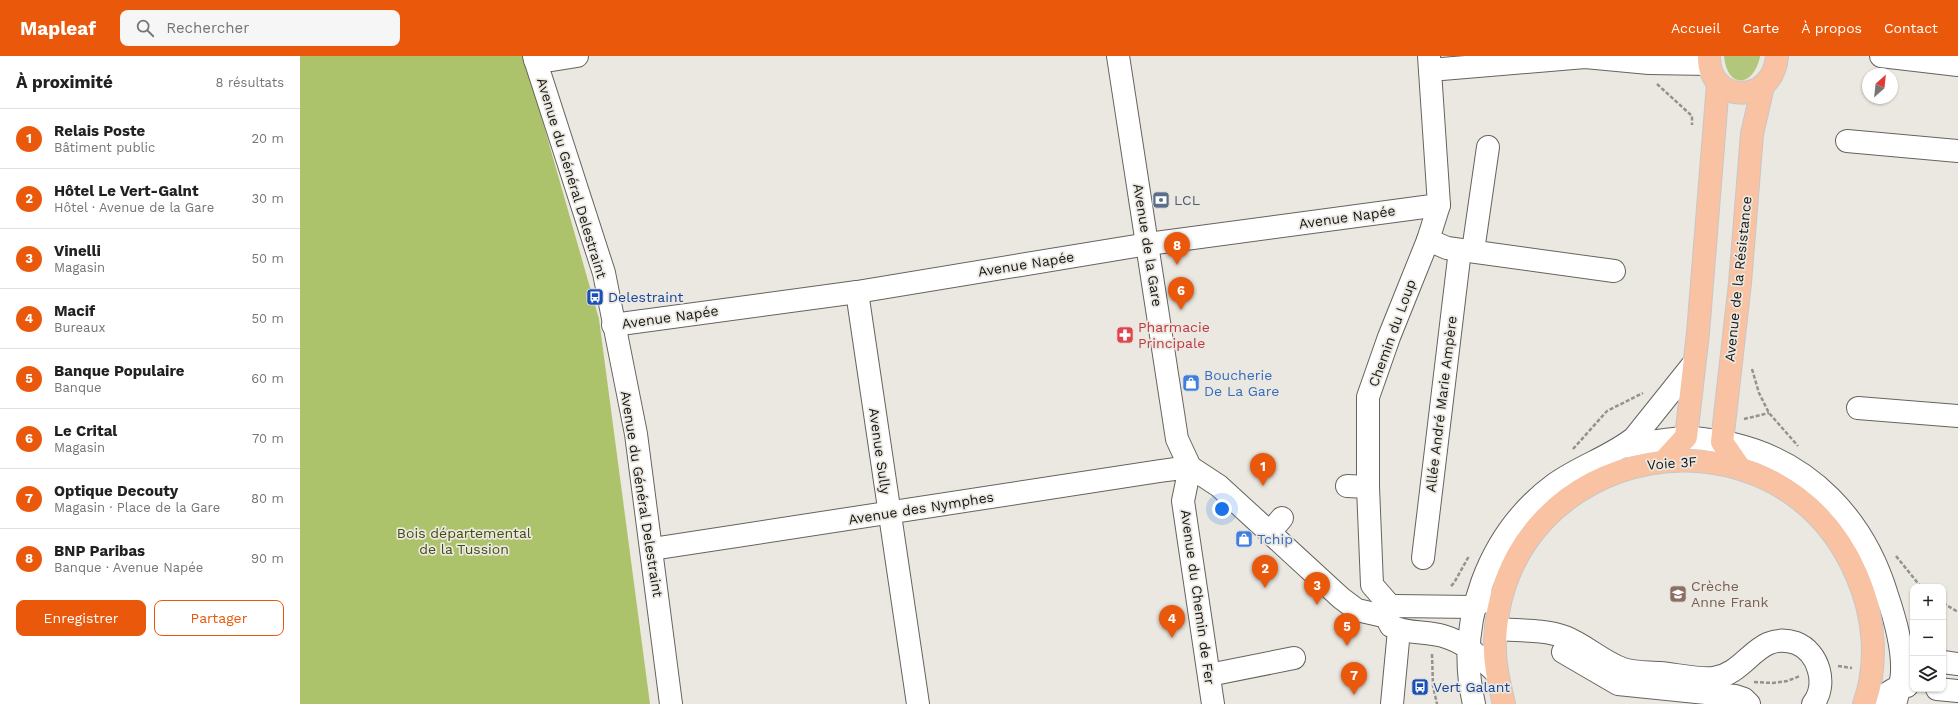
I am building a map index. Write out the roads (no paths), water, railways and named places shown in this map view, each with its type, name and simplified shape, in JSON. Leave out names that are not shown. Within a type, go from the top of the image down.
[{"type":"main road","name":"Avenue de la Résistance","points":[[1722,442],[1740,283],[1752,134],[1763,86],[1771,78],[1777,56]]},
{"type":"main road","points":[[1665,460],[1686,438],[1698,333],[1718,84],[1709,60]]},
{"type":"main road","points":[[1718,84],[1728,90],[1740,93],[1752,91],[1763,86]]},
{"type":"main road","points":[[1722,442],[1740,468]]},
{"type":"main road","name":"Voie 3F","points":[[1504,704],[1497,673],[1495,636],[1505,586],[1518,557],[1535,532],[1555,509],[1579,490],[1606,476],[1635,466],[1665,460],[1703,460],[1740,468],[1773,482],[1803,502],[1829,528],[1849,557],[1863,590],[1871,626],[1871,670],[1864,704]]},
{"type":"street","points":[[535,58],[552,60],[577,56]]},
{"type":"street","name":"Avenue de la Gare","points":[[1118,56],[1177,439],[1190,468]]},
{"type":"street","points":[[1881,56],[1958,65]]},
{"type":"street","points":[[1430,63],[1585,57],[1649,63],[1709,60]]},
{"type":"street","name":"Avenue du Général Delestraint","points":[[535,58],[604,273],[613,325],[636,434],[671,704]]},
{"type":"street","name":"Chemin du Loup","points":[[1393,618],[1372,585],[1358,486],[1368,397],[1389,337],[1428,240],[1439,205],[1430,63]]},
{"type":"street","points":[[1847,141],[1958,151]]},
{"type":"street","name":"Allée André Marie Ampère","points":[[1423,558],[1466,250],[1488,146]]},
{"type":"street","name":"Avenue Napée","points":[[613,325],[857,292],[1148,244],[1439,205]]},
{"type":"street","points":[[1428,240],[1447,248],[1614,271]]},
{"type":"street","name":"Avenue Sully","points":[[857,292],[918,704]]},
{"type":"street","points":[[1474,704],[1470,690],[1468,646],[1474,607],[1487,568],[1505,536],[1528,508],[1555,484],[1586,465],[1622,447],[1634,438],[1694,363]]},
{"type":"street","points":[[1858,408],[1958,416]]},
{"type":"street","points":[[1622,447],[1654,440],[1686,438],[1722,442],[1753,449],[1776,458],[1796,470],[1834,500],[1860,534],[1880,571],[1907,656],[1902,672],[1903,692],[1883,697],[1876,704]]},
{"type":"street","points":[[1190,468],[1276,525],[1341,598],[1357,610],[1393,618],[1434,635],[1442,636],[1468,646],[1497,673]]},
{"type":"street","name":"Avenue des Nymphes","points":[[652,549],[1160,470],[1190,468]]},
{"type":"street","name":"Avenue du Chemin de Fer","points":[[1190,468],[1183,501],[1213,704]]},
{"type":"street","points":[[1392,704],[1394,606],[1474,607],[1505,586]]},
{"type":"street","points":[[1871,626],[1887,642],[1907,656]]},
{"type":"street","points":[[1495,636],[1549,632],[1566,637],[1624,669],[1713,678],[1732,672],[1742,665],[1758,648],[1770,642],[1783,641],[1796,644],[1808,651],[1816,661],[1819,669],[1820,685],[1816,700],[1813,704]]},
{"type":"street","points":[[1495,636],[1561,650],[1618,684],[1735,696],[1744,699],[1750,693]]},
{"type":"street","points":[[1209,675],[1294,658]]},
{"type":"street","points":[[1946,662],[1958,664]]},
{"type":"street","points":[[1946,690],[1958,691]]},
{"type":"place","name":"LCL","points":[[1161,200]]},
{"type":"place","name":"BNP Paribas","points":[[1177,265]]},
{"type":"place","name":"Delestraint","points":[[595,297]]},
{"type":"place","name":"Le Crital","points":[[1181,310]]},
{"type":"place","name":"Pharmacie Principale","points":[[1125,335]]},
{"type":"place","name":"Boucherie De La Gare","points":[[1191,383]]},
{"type":"place","name":"Relais Poste","points":[[1263,486]]},
{"type":"place","name":"Tchip","points":[[1244,539]]},
{"type":"place","name":"Hôtel Le Vert-Galnt","points":[[1265,588]]},
{"type":"place","name":"Crèche Anne Frank","points":[[1678,594]]},
{"type":"place","name":"Vinelli","points":[[1317,605]]},
{"type":"place","name":"Macif","points":[[1172,638]]},
{"type":"place","name":"Banque Populaire","points":[[1347,646]]},
{"type":"place","name":"Vert Galant","points":[[1420,687]]},
{"type":"place","name":"Optique Decouty","points":[[1354,695]]},
{"type":"park label","name":"Bois départemental de la Tussion","points":[[464,542]]}]
